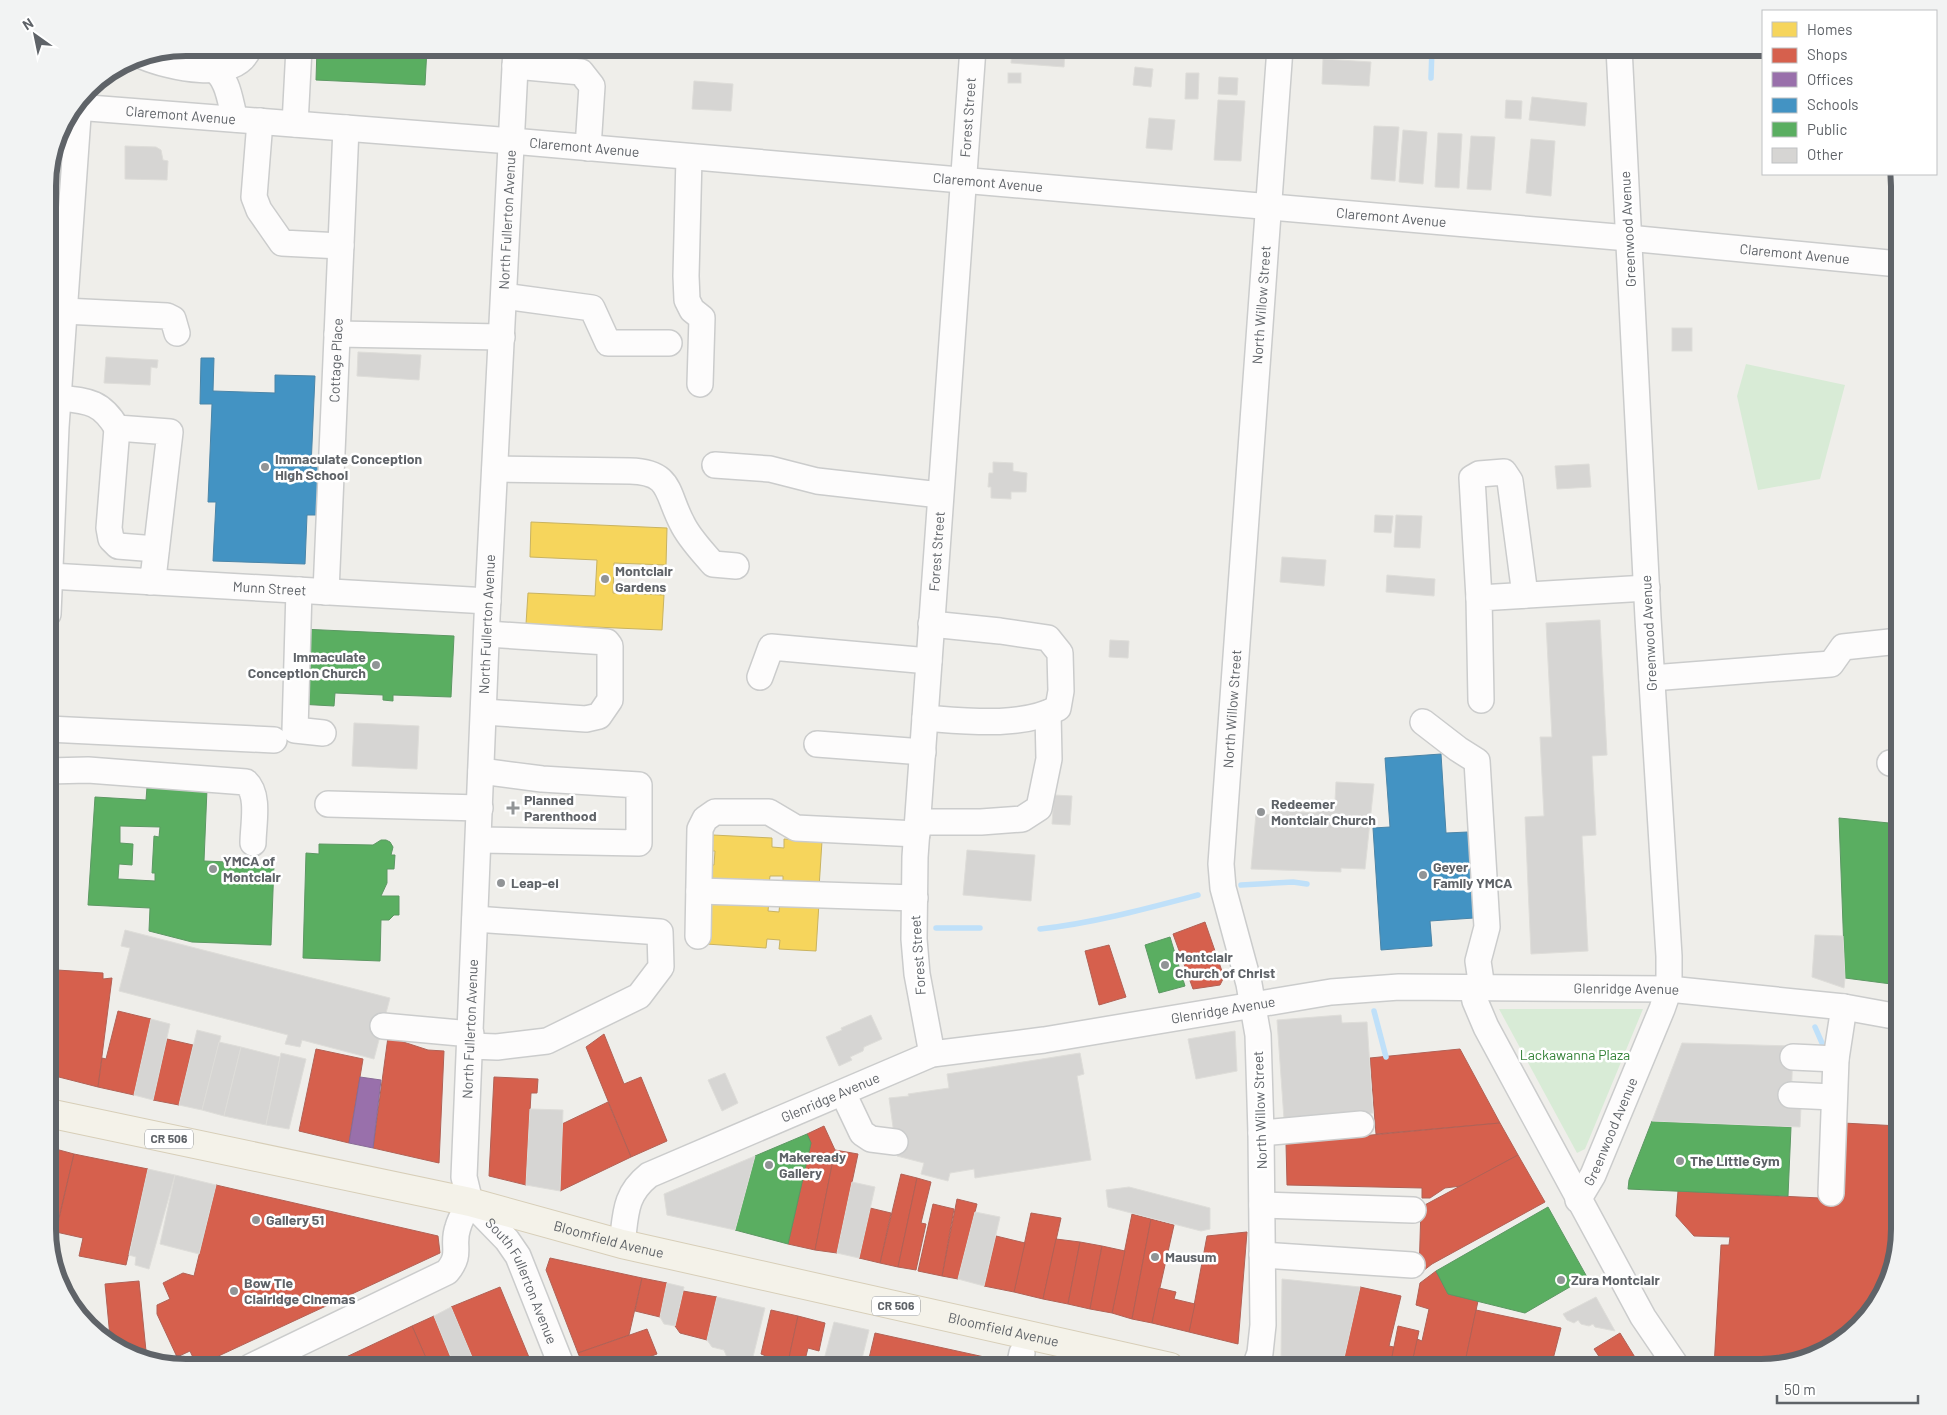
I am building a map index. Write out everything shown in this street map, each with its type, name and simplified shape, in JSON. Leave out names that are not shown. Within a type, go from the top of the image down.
[{"type":"main road","name":"Bloomfield Avenue","points":[[57,1115],[470,1202],[622,1244],[1130,1359]]},
{"type":"street","points":[[153,61],[186,69],[213,69],[225,68],[236,64],[245,56]]},
{"type":"street","points":[[295,124],[299,56]]},
{"type":"street","name":"Forest Street","points":[[932,1054],[918,984],[914,939],[917,828],[972,56]]},
{"type":"street","name":"North Willow Street","points":[[1257,1359],[1262,1339],[1262,1132],[1258,1035],[1254,1004],[1228,912],[1221,864],[1270,208],[1280,56]]},
{"type":"street","name":"Greenwood Avenue","points":[[1578,1200],[1593,1175],[1669,989],[1669,956],[1628,238],[1620,56]]},
{"type":"street","points":[[515,57],[582,72],[592,86],[588,148]]},
{"type":"street","name":"North Fullerton Avenue","points":[[470,1202],[464,1177],[488,601],[515,57]]},
{"type":"street","points":[[213,69],[225,83],[235,119]]},
{"type":"street","name":"Claremont Avenue","points":[[84,106],[1628,238],[1891,263]]},
{"type":"street","points":[[57,403],[77,116]]},
{"type":"street","points":[[260,121],[254,197],[258,210],[282,242],[341,246]]},
{"type":"street","name":"Cottage Place","points":[[326,592],[346,128]]},
{"type":"street","points":[[689,157],[687,300],[692,310],[702,318],[700,384]]},
{"type":"street","points":[[504,296],[592,308],[608,343],[669,343]]},
{"type":"street","points":[[64,310],[166,316],[173,319],[177,333]]},
{"type":"street","points":[[337,334],[502,337]]},
{"type":"street","points":[[58,398],[88,401],[108,414],[117,428],[109,528],[111,539],[118,546],[156,549]]},
{"type":"street","points":[[117,428],[170,432],[154,570],[150,582]]},
{"type":"street","points":[[715,465],[770,469],[817,481],[940,495]]},
{"type":"street","points":[[495,469],[643,471],[655,475],[665,483],[682,524],[713,564],[736,566]]},
{"type":"street","points":[[1481,700],[1479,598],[1472,478],[1478,474],[1504,472],[1510,481],[1525,595]]},
{"type":"street","name":"Munn Street","points":[[57,576],[488,601]]},
{"type":"street","points":[[1479,598],[1647,588]]},
{"type":"street","points":[[299,590],[295,730],[323,734]]},
{"type":"street","points":[[925,718],[1000,722],[1048,713],[1058,708],[1061,691],[1060,653],[1048,638],[931,624]]},
{"type":"street","points":[[484,712],[586,719],[600,716],[610,700],[610,646],[606,642],[487,634]]},
{"type":"street","points":[[1652,678],[1831,664],[1843,647],[1891,642]]},
{"type":"street","points":[[760,677],[771,647],[929,661]]},
{"type":"street","points":[[698,936],[700,829],[705,819],[715,812],[769,812],[796,828],[917,828],[1022,819],[1039,808],[1049,759],[1048,713]]},
{"type":"street","points":[[1423,722],[1477,761],[1487,927],[1478,961],[1475,1001],[1486,1027],[1578,1200],[1643,1317],[1671,1359]]},
{"type":"street","points":[[57,729],[274,740]]},
{"type":"street","points":[[817,744],[923,752]]},
{"type":"street","points":[[57,771],[88,770],[246,782],[250,786],[254,801],[253,843]]},
{"type":"street","points":[[479,840],[639,843],[640,785],[542,779],[481,771]]},
{"type":"street","points":[[328,804],[480,808]]},
{"type":"street","points":[[699,891],[915,898]]},
{"type":"street","points":[[383,1026],[470,1040],[496,1047],[547,1041],[640,996],[661,967],[660,932],[475,919]]},
{"type":"street","name":"Glenridge Avenue","points":[[622,1244],[630,1196],[638,1184],[649,1175],[932,1054],[1045,1049],[1254,1004],[1367,988],[1669,989],[1844,1008],[1891,1016]]},
{"type":"street","points":[[1831,1192],[1833,1097],[1836,1059],[1844,1008]]},
{"type":"street","points":[[1793,1057],[1836,1059]]},
{"type":"street","points":[[843,1093],[862,1133],[871,1139],[894,1134]]},
{"type":"street","points":[[1791,1095],[1833,1097]]},
{"type":"street","points":[[1262,1132],[1361,1124]]},
{"type":"street","points":[[268,1359],[447,1272],[454,1264],[457,1229],[470,1202]]},
{"type":"street","name":"South Fullerton Avenue","points":[[470,1202],[507,1240],[518,1256],[558,1359]]},
{"type":"street","points":[[1262,1206],[1413,1210]]},
{"type":"street","points":[[1262,1255],[1412,1265]]},
{"type":"green space","points":[[1746,364],[1845,385],[1820,479],[1758,490],[1737,396]]},
{"type":"green space","name":"Lackawanna Plaza","points":[[1499,1009],[1643,1009],[1585,1149],[1577,1153]]},
{"type":"building: Homes","name":"Montclair Gardens","points":[[531,522],[667,528],[666,565],[614,563],[613,593],[664,595],[662,630],[526,624],[528,593],[595,596],[597,560],[530,557]]},
{"type":"building: Homes","points":[[713,835],[772,838],[772,847],[784,848],[784,839],[822,841],[819,888],[783,885],[783,876],[770,876],[769,885],[710,881],[715,851],[712,851]]},
{"type":"building: Homes","points":[[708,897],[769,901],[768,911],[779,912],[780,901],[819,903],[816,951],[779,949],[780,940],[767,939],[766,948],[706,944],[711,928],[711,915],[707,915]]},
{"type":"building: Shops","points":[[1205,922],[1224,977],[1220,985],[1193,989],[1173,934]]},
{"type":"building: Shops","points":[[1109,945],[1126,997],[1099,1005],[1085,951]]},
{"type":"building: Shops","points":[[57,970],[103,973],[103,979],[112,978],[98,1087],[57,1077]]},
{"type":"building: Shops","points":[[118,1011],[151,1019],[134,1095],[98,1087],[102,1058],[106,1059]]},
{"type":"building: Shops","points":[[604,1034],[624,1084],[641,1077],[667,1141],[631,1157],[586,1047]]},
{"type":"building: Shops","points":[[388,1037],[428,1050],[444,1051],[439,1163],[373,1148]]},
{"type":"building: Shops","points":[[167,1039],[193,1045],[179,1105],[153,1100]]},
{"type":"building: Shops","points":[[316,1049],[363,1059],[349,1143],[299,1131]]},
{"type":"building: Shops","points":[[1460,1049],[1500,1123],[1376,1134],[1370,1058]]},
{"type":"building: Shops","points":[[494,1077],[538,1079],[537,1093],[531,1093],[526,1185],[489,1176]]},
{"type":"building: Shops","points":[[608,1102],[631,1157],[560,1191],[562,1124]]},
{"type":"building: Shops","points":[[1500,1123],[1518,1155],[1461,1186],[1445,1188],[1430,1198],[1422,1198],[1422,1188],[1287,1185],[1286,1143]]},
{"type":"building: Shops","points":[[1843,1123],[1891,1126],[1891,1228],[1888,1254],[1877,1286],[1864,1308],[1853,1321],[1833,1337],[1802,1352],[1760,1359],[1714,1359],[1721,1245],[1729,1245],[1730,1237],[1694,1236],[1676,1216],[1678,1191],[1840,1199]]},
{"type":"building: Shops","points":[[824,1126],[835,1150],[815,1250],[788,1244],[811,1143],[807,1134]]},
{"type":"building: Shops","points":[[57,1149],[74,1154],[57,1226]]},
{"type":"building: Shops","points":[[835,1150],[858,1154],[837,1253],[815,1250]]},
{"type":"building: Shops","points":[[74,1154],[148,1169],[126,1265],[79,1256],[83,1238],[57,1232]]},
{"type":"building: Shops","points":[[1518,1155],[1545,1202],[1432,1264],[1419,1274],[1421,1207]]},
{"type":"building: Shops","points":[[901,1174],[917,1178],[898,1267],[880,1263]]},
{"type":"building: Shops","points":[[917,1178],[931,1182],[921,1223],[926,1224],[916,1270],[898,1267]]},
{"type":"building: Shops","points":[[216,1185],[438,1236],[440,1253],[212,1359],[194,1359],[190,1351],[177,1357],[157,1314],[157,1305],[170,1299],[163,1283],[183,1273],[194,1276]]},
{"type":"building: Shops","points":[[957,1199],[977,1204],[958,1279],[942,1276]]},
{"type":"building: Shops","points":[[933,1204],[954,1209],[942,1276],[918,1271]]},
{"type":"building: Shops","points":[[870,1208],[891,1213],[880,1263],[859,1258]]},
{"type":"building: Shops","points":[[1031,1213],[1061,1218],[1043,1299],[1014,1292]]},
{"type":"building: Shops","points":[[1132,1214],[1151,1219],[1132,1319],[1112,1313]]},
{"type":"building: Shops","name":"Mausum","points":[[1151,1219],[1174,1225],[1152,1323],[1132,1319]]},
{"type":"building: Shops","points":[[1247,1232],[1238,1344],[1189,1332],[1207,1236]]},
{"type":"building: Shops","points":[[996,1236],[1025,1243],[1014,1292],[984,1286]]},
{"type":"building: Shops","points":[[1056,1239],[1080,1242],[1068,1304],[1043,1299]]},
{"type":"building: Shops","points":[[1080,1242],[1102,1246],[1090,1309],[1068,1304]]},
{"type":"building: Shops","points":[[1102,1246],[1125,1251],[1112,1313],[1090,1309]]},
{"type":"building: Shops","points":[[550,1258],[642,1278],[629,1335],[578,1353],[546,1270]]},
{"type":"building: Shops","points":[[1436,1271],[1448,1294],[1478,1301],[1466,1359],[1413,1359],[1417,1339],[1422,1341],[1429,1309],[1416,1305],[1420,1283]]},
{"type":"building: Shops","points":[[642,1278],[667,1283],[660,1317],[635,1311]]},
{"type":"building: Shops","points":[[139,1281],[146,1352],[110,1334],[105,1284]]},
{"type":"building: Shops","points":[[500,1287],[530,1359],[467,1359],[472,1357],[451,1307]]},
{"type":"building: Shops","points":[[1360,1287],[1401,1296],[1389,1346],[1394,1347],[1392,1359],[1344,1359]]},
{"type":"building: Shops","points":[[1159,1288],[1176,1292],[1174,1299],[1195,1304],[1189,1332],[1152,1323]]},
{"type":"building: Shops","points":[[683,1291],[717,1297],[707,1340],[680,1333],[675,1326]]},
{"type":"building: Shops","points":[[771,1310],[798,1316],[789,1359],[765,1359],[766,1356],[761,1354]]},
{"type":"building: Shops","points":[[1476,1310],[1561,1328],[1553,1359],[1466,1359]]},
{"type":"building: Shops","points":[[434,1316],[451,1359],[426,1359],[412,1326]]},
{"type":"building: Shops","points":[[798,1316],[825,1323],[819,1351],[808,1348],[805,1359],[789,1359]]},
{"type":"building: Shops","points":[[412,1326],[426,1359],[342,1359]]},
{"type":"building: Shops","points":[[1398,1326],[1419,1331],[1413,1359],[1392,1359]]},
{"type":"building: Shops","points":[[647,1329],[657,1354],[644,1359],[581,1359],[578,1353]]},
{"type":"building: Shops","points":[[875,1333],[993,1359],[869,1359]]},
{"type":"building: Shops","points":[[1620,1333],[1636,1359],[1601,1359],[1594,1349]]},
{"type":"building: Offices","points":[[360,1077],[381,1080],[373,1148],[349,1143]]},
{"type":"building: Schools","points":[[201,358],[214,358],[213,391],[275,393],[275,375],[315,376],[311,467],[319,468],[318,515],[307,515],[305,564],[213,561],[216,502],[208,502],[212,404],[200,404]]},
{"type":"building: Schools","name":"Geyer Family YMCA","points":[[1441,754],[1446,833],[1468,832],[1474,918],[1430,921],[1432,946],[1381,950],[1373,828],[1390,827],[1385,758]]},
{"type":"building: Public","points":[[317,56],[427,56],[425,85],[316,80]]},
{"type":"building: Public","name":"Immaculate Conception Church","points":[[301,629],[454,636],[451,697],[393,695],[393,701],[383,700],[383,695],[335,693],[334,706],[298,704]]},
{"type":"building: Public","name":"YMCA of Montclair","points":[[147,787],[207,789],[204,861],[274,864],[271,945],[192,942],[149,931],[150,908],[88,905],[95,797],[146,800]],"holes":[[[120,826],[160,827],[159,837],[154,836],[152,873],[155,873],[155,881],[118,879],[119,864],[132,865],[133,844],[120,843]]]},
{"type":"building: Public","points":[[1839,818],[1891,823],[1891,984],[1845,978]]},
{"type":"building: Public","points":[[381,840],[390,842],[393,847],[391,855],[395,855],[394,869],[387,869],[387,883],[381,896],[399,896],[399,915],[394,915],[389,920],[381,920],[380,961],[303,958],[306,853],[319,854],[319,844],[373,845]]},
{"type":"building: Public","name":"Montclair Church of Christ","points":[[1170,937],[1185,986],[1159,993],[1145,945]]},
{"type":"building: Public","points":[[1652,1121],[1791,1127],[1788,1196],[1628,1189],[1629,1180]]},
{"type":"building: Public","points":[[807,1134],[811,1143],[788,1244],[735,1230],[755,1156]]},
{"type":"building: Public","points":[[1548,1207],[1587,1277],[1525,1313],[1448,1294],[1436,1271]]},
{"type":"building: Other","points":[[1011,56],[1065,56],[1064,67],[1011,63]]},
{"type":"building: Other","points":[[1323,59],[1371,62],[1369,86],[1322,84]]},
{"type":"building: Other","points":[[1135,67],[1153,69],[1151,87],[1133,85]]},
{"type":"building: Other","points":[[1008,73],[1021,73],[1021,83],[1008,83]]},
{"type":"building: Other","points":[[1186,73],[1199,73],[1198,99],[1185,99]]},
{"type":"building: Other","points":[[1219,77],[1238,78],[1237,95],[1218,94]]},
{"type":"building: Other","points":[[694,81],[733,84],[731,111],[692,109]]},
{"type":"building: Other","points":[[1532,97],[1587,103],[1585,126],[1529,120]]},
{"type":"building: Other","points":[[1218,100],[1245,101],[1241,161],[1214,160]]},
{"type":"building: Other","points":[[1506,100],[1522,101],[1521,119],[1505,118]]},
{"type":"building: Other","points":[[1149,118],[1175,120],[1172,150],[1146,148]]},
{"type":"building: Other","points":[[1374,126],[1399,127],[1395,181],[1371,179]]},
{"type":"building: Other","points":[[1403,130],[1427,132],[1423,184],[1399,182]]},
{"type":"building: Other","points":[[1438,133],[1462,134],[1459,188],[1435,187]]},
{"type":"building: Other","points":[[1471,136],[1495,137],[1491,190],[1467,189]]},
{"type":"building: Other","points":[[1531,139],[1555,141],[1551,196],[1526,193]]},
{"type":"building: Other","points":[[125,146],[156,147],[161,150],[163,160],[168,161],[167,180],[125,179]]},
{"type":"building: Other","points":[[1672,328],[1692,328],[1692,351],[1672,351]]},
{"type":"building: Other","points":[[358,352],[421,355],[419,380],[357,376]]},
{"type":"building: Other","points":[[106,357],[158,360],[157,368],[151,367],[150,385],[104,383]]},
{"type":"building: Other","points":[[993,462],[1013,463],[1013,471],[1027,473],[1026,492],[1011,492],[1011,499],[991,498],[991,487],[988,487],[989,473],[993,473]]},
{"type":"building: Other","points":[[1589,464],[1591,487],[1557,489],[1555,466]]},
{"type":"building: Other","points":[[1375,515],[1393,516],[1391,533],[1374,532]]},
{"type":"building: Other","points":[[1396,515],[1422,516],[1420,548],[1394,547]]},
{"type":"building: Other","points":[[1282,557],[1326,560],[1324,586],[1280,582]]},
{"type":"building: Other","points":[[1387,575],[1435,579],[1434,596],[1386,592]]},
{"type":"building: Other","points":[[1600,620],[1607,755],[1592,756],[1596,835],[1582,836],[1588,951],[1531,954],[1525,817],[1544,816],[1540,737],[1552,737],[1546,623]]},
{"type":"building: Other","points":[[1110,640],[1129,641],[1128,658],[1109,657]]},
{"type":"building: Other","points":[[354,723],[419,726],[417,769],[352,766]]},
{"type":"building: Other","points":[[1336,782],[1374,784],[1365,869],[1341,868],[1341,872],[1251,869],[1256,814],[1272,815],[1273,810],[1316,813],[1316,800],[1335,801]]},
{"type":"building: Other","points":[[1054,795],[1072,796],[1070,825],[1052,824]]},
{"type":"building: Other","points":[[967,850],[1035,855],[1031,901],[963,895]]},
{"type":"building: Other","points":[[125,930],[390,998],[374,1059],[302,1040],[300,1047],[285,1044],[288,1035],[119,991],[130,948],[121,946]]},
{"type":"building: Other","points":[[1815,935],[1843,936],[1844,988],[1812,977]]},
{"type":"building: Other","points":[[871,1015],[882,1039],[864,1047],[863,1051],[850,1057],[852,1060],[839,1066],[826,1037]]},
{"type":"building: Other","points":[[1341,1015],[1342,1023],[1367,1022],[1373,1113],[1284,1119],[1277,1020]]},
{"type":"building: Other","points":[[151,1019],[170,1024],[153,1100],[134,1095]]},
{"type":"building: Other","points":[[197,1030],[221,1036],[202,1110],[179,1105]]},
{"type":"building: Other","points":[[1235,1031],[1237,1071],[1196,1079],[1188,1039]]},
{"type":"building: Other","points":[[219,1042],[241,1047],[224,1116],[202,1110]]},
{"type":"building: Other","points":[[1682,1043],[1793,1046],[1791,1107],[1801,1107],[1800,1127],[1652,1121]]},
{"type":"building: Other","points":[[241,1047],[280,1057],[266,1125],[224,1116]]},
{"type":"building: Other","points":[[281,1053],[306,1059],[289,1129],[266,1125]]},
{"type":"building: Other","points":[[1080,1053],[1084,1074],[1077,1076],[1091,1160],[975,1178],[974,1169],[950,1173],[948,1181],[921,1174],[924,1163],[897,1156],[889,1098],[949,1088],[947,1074]]},
{"type":"building: Other","points":[[725,1073],[738,1103],[722,1111],[708,1080]]},
{"type":"building: Other","points":[[530,1109],[563,1110],[560,1191],[526,1185]]},
{"type":"building: Other","points":[[755,1156],[735,1230],[667,1215],[664,1194]]},
{"type":"building: Other","points":[[148,1169],[175,1175],[149,1269],[135,1265],[136,1257],[129,1255]]},
{"type":"building: Other","points":[[175,1175],[216,1185],[199,1254],[160,1244]]},
{"type":"building: Other","points":[[852,1182],[875,1187],[859,1258],[837,1253]]},
{"type":"building: Other","points":[[1129,1187],[1210,1208],[1210,1229],[1201,1231],[1108,1207],[1106,1190]]},
{"type":"building: Other","points":[[975,1212],[1000,1217],[984,1286],[958,1279]]},
{"type":"building: Other","points":[[1282,1279],[1360,1287],[1344,1359],[1298,1359],[1281,1356]]},
{"type":"building: Other","points":[[667,1283],[684,1287],[675,1326],[664,1324],[660,1317]]},
{"type":"building: Other","points":[[717,1297],[765,1308],[752,1359],[728,1359],[724,1350],[712,1347],[707,1340]]},
{"type":"building: Other","points":[[1596,1297],[1615,1331],[1595,1327],[1593,1324],[1589,1326],[1581,1324],[1578,1320],[1574,1323],[1567,1320],[1563,1314]]},
{"type":"building: Other","points":[[451,1307],[472,1357],[468,1359],[452,1359],[434,1316]]},
{"type":"building: Other","points":[[834,1322],[869,1330],[862,1359],[824,1359]]},
{"type":"waterway","points":[[1431,78],[1432,56]]},
{"type":"waterway","points":[[1241,885],[1293,882],[1307,884]]},
{"type":"waterway","points":[[1040,929],[1100,919],[1198,895]]},
{"type":"waterway","points":[[936,928],[980,928]]},
{"type":"waterway","points":[[1374,1011],[1386,1057]]},
{"type":"waterway","points":[[1815,1027],[1822,1043]]},
{"type":"place","name":"Immaculate Conception High School","points":[[265,467]]},
{"type":"place","name":"Montclair Gardens","points":[[605,579]]},
{"type":"place","name":"Immaculate Conception Church","points":[[376,665]]},
{"type":"place","name":"Planned Parenthood","points":[[513,808]]},
{"type":"place","name":"Redeemer Montclair Church","points":[[1261,812]]},
{"type":"place","name":"YMCA of Montclair","points":[[213,869]]},
{"type":"place","name":"Geyer Family YMCA","points":[[1423,875]]},
{"type":"place","name":"Leap-ei","points":[[501,883]]},
{"type":"place","name":"Montclair Church of Christ","points":[[1165,965]]},
{"type":"place","name":"The Little Gym","points":[[1680,1161]]},
{"type":"place","name":"Makeready Gallery","points":[[769,1165]]},
{"type":"place","name":"Gallery 51","points":[[256,1220]]},
{"type":"place","name":"Mausum","points":[[1155,1257]]},
{"type":"place","name":"Zura Montclair","points":[[1561,1280]]},
{"type":"place","name":"Bow Tie Clairidge Cinemas","points":[[234,1291]]}]
